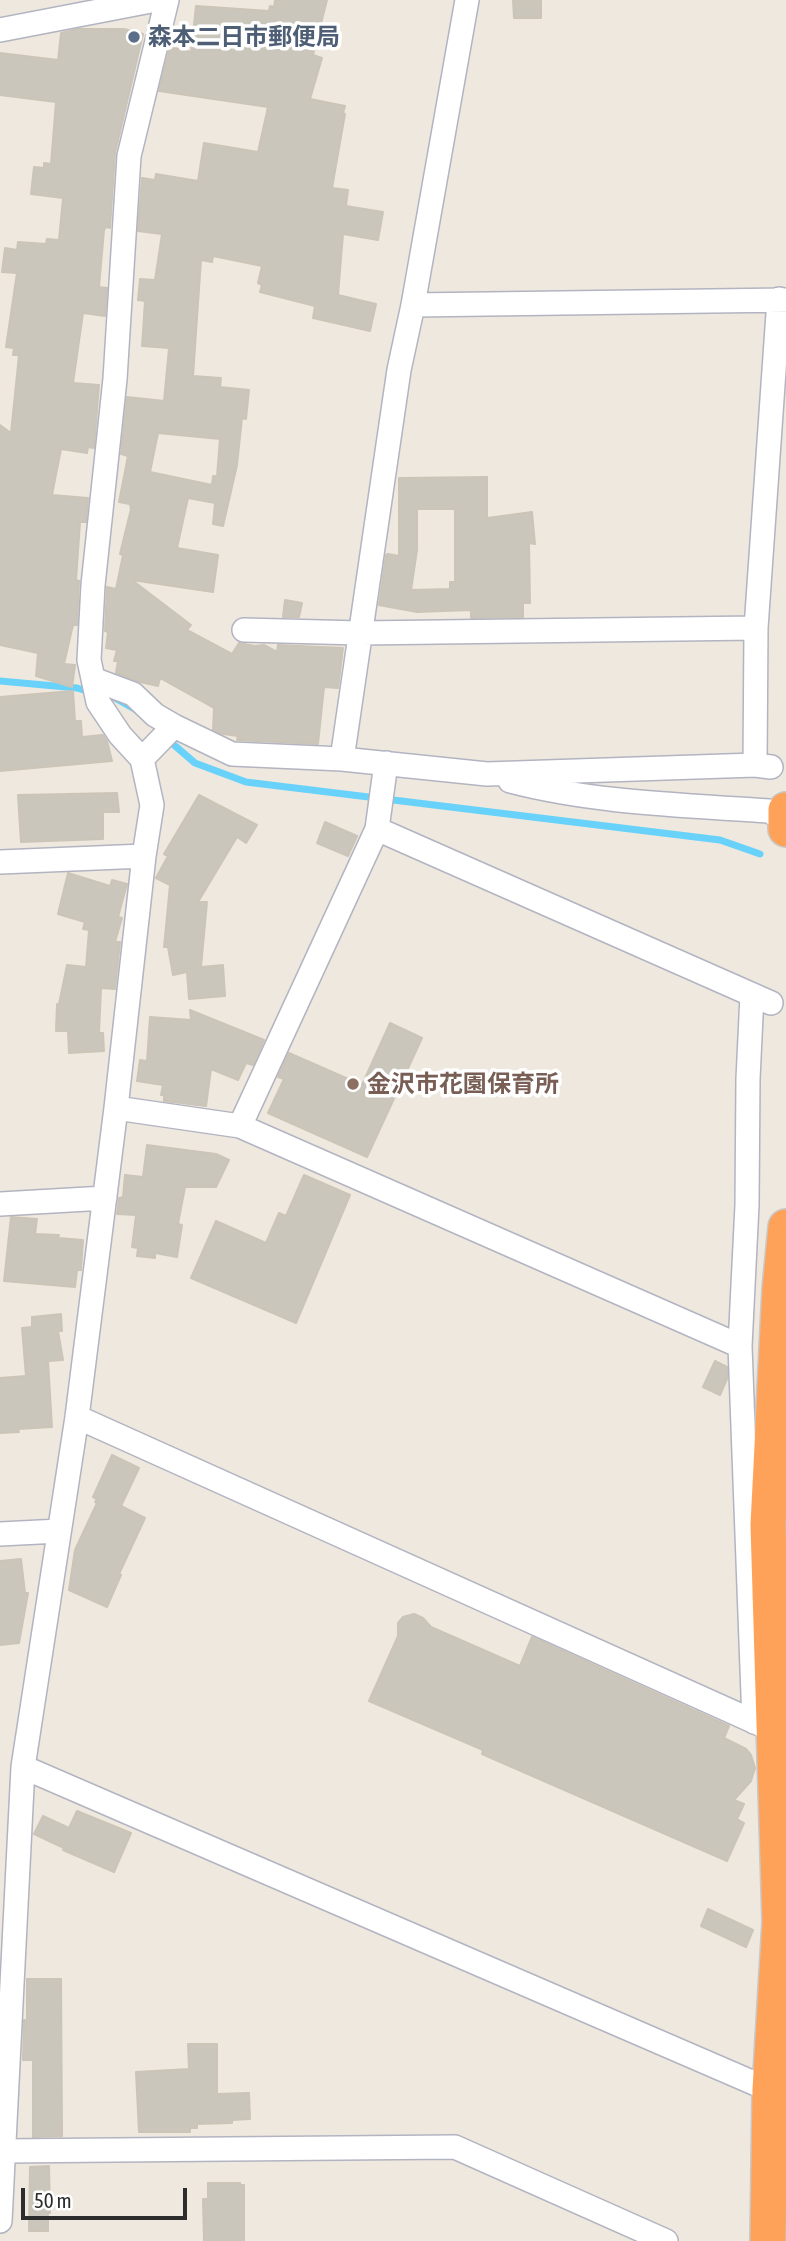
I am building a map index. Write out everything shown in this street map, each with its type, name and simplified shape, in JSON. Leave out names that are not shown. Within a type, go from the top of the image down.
[{"type":"highway","points":[[786,810],[786,829]]},
{"type":"highway","points":[[768,2241],[770,2090],[780,1922],[772,1730],[768,1525],[780,1289],[786,1227]]},
{"type":"street","points":[[0,30],[156,0]]},
{"type":"street","points":[[167,0],[129,156],[115,379],[93,584],[89,660],[96,689],[120,735],[232,754],[342,759],[487,774],[763,766],[756,628],[782,300],[413,305]]},
{"type":"street","points":[[342,759],[399,370],[467,0]]},
{"type":"street","points":[[244,630],[360,632],[756,628]]},
{"type":"street","points":[[0,2221],[23,1767],[77,1417],[117,1108],[144,856],[160,740],[155,715],[133,694],[96,689]]},
{"type":"street","points":[[240,1126],[380,811],[386,764]]},
{"type":"street","points":[[487,774],[543,789],[631,801],[769,811],[786,821]]},
{"type":"street","points":[[77,1417],[772,1730],[740,1346],[747,1205],[748,1079],[761,999],[380,811]]},
{"type":"street","points":[[0,862],[144,856]]},
{"type":"street","points":[[117,1108],[240,1126],[740,1346]]},
{"type":"street","points":[[0,1204],[105,1198]]},
{"type":"street","points":[[0,1535],[59,1531]]},
{"type":"street","points":[[23,1767],[770,2090]]},
{"type":"street","points":[[3,2151],[455,2147],[666,2241]]},
{"type":"building","points":[[275,0],[327,0],[313,55],[322,58],[310,99],[345,106],[332,188],[348,190],[346,206],[383,212],[378,240],[343,234],[338,295],[376,304],[370,331],[313,318],[315,306],[260,292],[262,285],[258,283],[262,266],[213,256],[212,262],[201,260],[193,376],[221,378],[220,387],[249,390],[246,419],[242,418],[237,465],[223,526],[213,524],[215,503],[188,498],[177,548],[218,555],[213,592],[132,580],[191,625],[187,630],[232,654],[239,643],[264,645],[277,652],[278,645],[343,648],[338,688],[324,687],[318,744],[237,740],[238,736],[213,730],[214,708],[160,678],[158,686],[116,673],[118,661],[114,661],[117,650],[106,648],[107,587],[116,589],[123,555],[120,554],[131,509],[130,504],[119,502],[128,456],[121,454],[127,397],[164,401],[169,348],[142,346],[145,301],[138,300],[140,279],[155,280],[162,234],[138,231],[142,178],[155,180],[156,174],[198,181],[204,143],[258,152],[268,107],[159,91],[170,47],[191,52],[196,6],[269,11],[270,6],[274,7]],"holes":[[[158,433],[220,439],[217,476],[213,476],[212,485],[150,472]]]},
{"type":"building","points":[[513,0],[541,0],[541,18],[514,18]]},
{"type":"building","points":[[78,29],[124,29],[143,34],[115,153],[110,228],[106,227],[104,230],[99,287],[107,288],[105,316],[83,313],[73,383],[99,385],[94,448],[88,447],[87,453],[61,449],[52,495],[88,498],[86,522],[80,522],[76,580],[79,581],[77,625],[73,625],[64,664],[75,665],[72,687],[36,676],[38,653],[0,645],[0,425],[11,433],[19,355],[13,355],[14,348],[6,347],[17,273],[2,272],[5,248],[17,250],[18,242],[46,244],[47,239],[59,240],[63,198],[31,194],[34,167],[44,168],[44,163],[51,164],[56,102],[0,95],[0,53],[58,60],[61,33]]},
{"type":"building","points":[[487,477],[487,518],[532,512],[535,544],[529,543],[530,603],[523,603],[523,617],[471,618],[471,610],[417,612],[379,605],[386,555],[399,556],[399,478]],"holes":[[[417,509],[455,509],[455,582],[450,582],[450,589],[411,590],[417,550]]]},
{"type":"building","points":[[285,600],[302,603],[299,617],[283,617]]},
{"type":"building","points":[[73,691],[75,721],[81,721],[82,737],[103,735],[112,761],[0,771],[0,697]]},
{"type":"building","points":[[117,793],[119,812],[103,812],[103,839],[21,842],[18,795]]},
{"type":"building","points":[[199,795],[257,825],[246,843],[237,837],[198,902],[207,902],[201,967],[223,965],[225,996],[189,999],[187,972],[173,975],[168,947],[164,947],[170,885],[156,878],[168,856],[164,854]]},
{"type":"building","points":[[325,822],[357,836],[348,856],[317,843]]},
{"type":"building","points":[[68,873],[110,886],[112,880],[127,884],[118,917],[122,918],[115,942],[120,942],[115,989],[101,988],[99,1033],[103,1033],[104,1051],[69,1053],[68,1031],[56,1031],[57,1004],[67,965],[86,967],[89,930],[83,929],[85,922],[58,914]]},
{"type":"building","points":[[190,1010],[264,1040],[253,1065],[246,1063],[238,1080],[211,1069],[206,1106],[164,1101],[164,1095],[161,1095],[163,1085],[137,1081],[140,1060],[147,1061],[150,1017],[191,1020]]},
{"type":"building","points":[[390,1023],[422,1038],[367,1157],[268,1113],[284,1079],[278,1077],[289,1053],[362,1085]]},
{"type":"building","points":[[147,1145],[216,1154],[229,1160],[216,1187],[185,1187],[178,1224],[182,1225],[177,1257],[155,1253],[155,1258],[137,1256],[138,1248],[132,1247],[136,1215],[117,1214],[119,1198],[123,1197],[125,1175],[143,1177]]},
{"type":"building","points":[[304,1175],[350,1195],[296,1323],[191,1278],[216,1221],[266,1243],[279,1213],[286,1216]]},
{"type":"building","points":[[11,1217],[37,1219],[35,1234],[83,1240],[81,1270],[77,1270],[75,1287],[4,1281]]},
{"type":"building","points":[[61,1314],[62,1331],[58,1331],[63,1360],[48,1361],[52,1427],[0,1433],[0,1378],[26,1376],[22,1328],[32,1327],[32,1317]]},
{"type":"building","points":[[715,1361],[727,1367],[727,1379],[720,1395],[703,1387]]},
{"type":"building","points":[[112,1455],[139,1468],[121,1506],[145,1518],[107,1607],[69,1590],[75,1550],[97,1503],[97,1499],[93,1497]]},
{"type":"building","points":[[21,1559],[25,1593],[28,1593],[19,1643],[0,1645],[0,1561]]},
{"type":"building","points":[[414,1614],[423,1618],[431,1627],[520,1666],[532,1637],[729,1726],[724,1738],[746,1749],[755,1768],[751,1781],[734,1800],[744,1804],[737,1819],[744,1823],[727,1861],[482,1754],[483,1750],[369,1701],[398,1636],[398,1623],[403,1617]]},
{"type":"building","points":[[77,1811],[131,1833],[114,1872],[34,1834],[43,1816],[69,1828]]},
{"type":"building","points":[[708,1909],[753,1930],[746,1947],[701,1926]]},
{"type":"building","points":[[27,1979],[61,1979],[62,2136],[33,2137],[33,2060],[23,2060]]},
{"type":"building","points":[[188,2044],[217,2044],[217,2094],[249,2093],[250,2119],[232,2120],[232,2123],[197,2124],[197,2128],[190,2128],[190,2132],[139,2132],[136,2072],[189,2069]]},
{"type":"building","points":[[49,2166],[48,2231],[29,2231],[30,2167]]},
{"type":"building","points":[[208,2183],[244,2185],[244,2241],[204,2241],[203,2199],[208,2199]]},
{"type":"waterway","points":[[0,681],[77,688],[93,693]]},
{"type":"waterway","points":[[115,698],[138,711]]},
{"type":"waterway","points":[[167,739],[195,763],[246,782],[720,840],[760,854]]},
{"type":"place","name":"森本二日市郵便局","points":[[134,37]]},
{"type":"place","name":"金沢市花園保育所","points":[[353,1084]]}]
